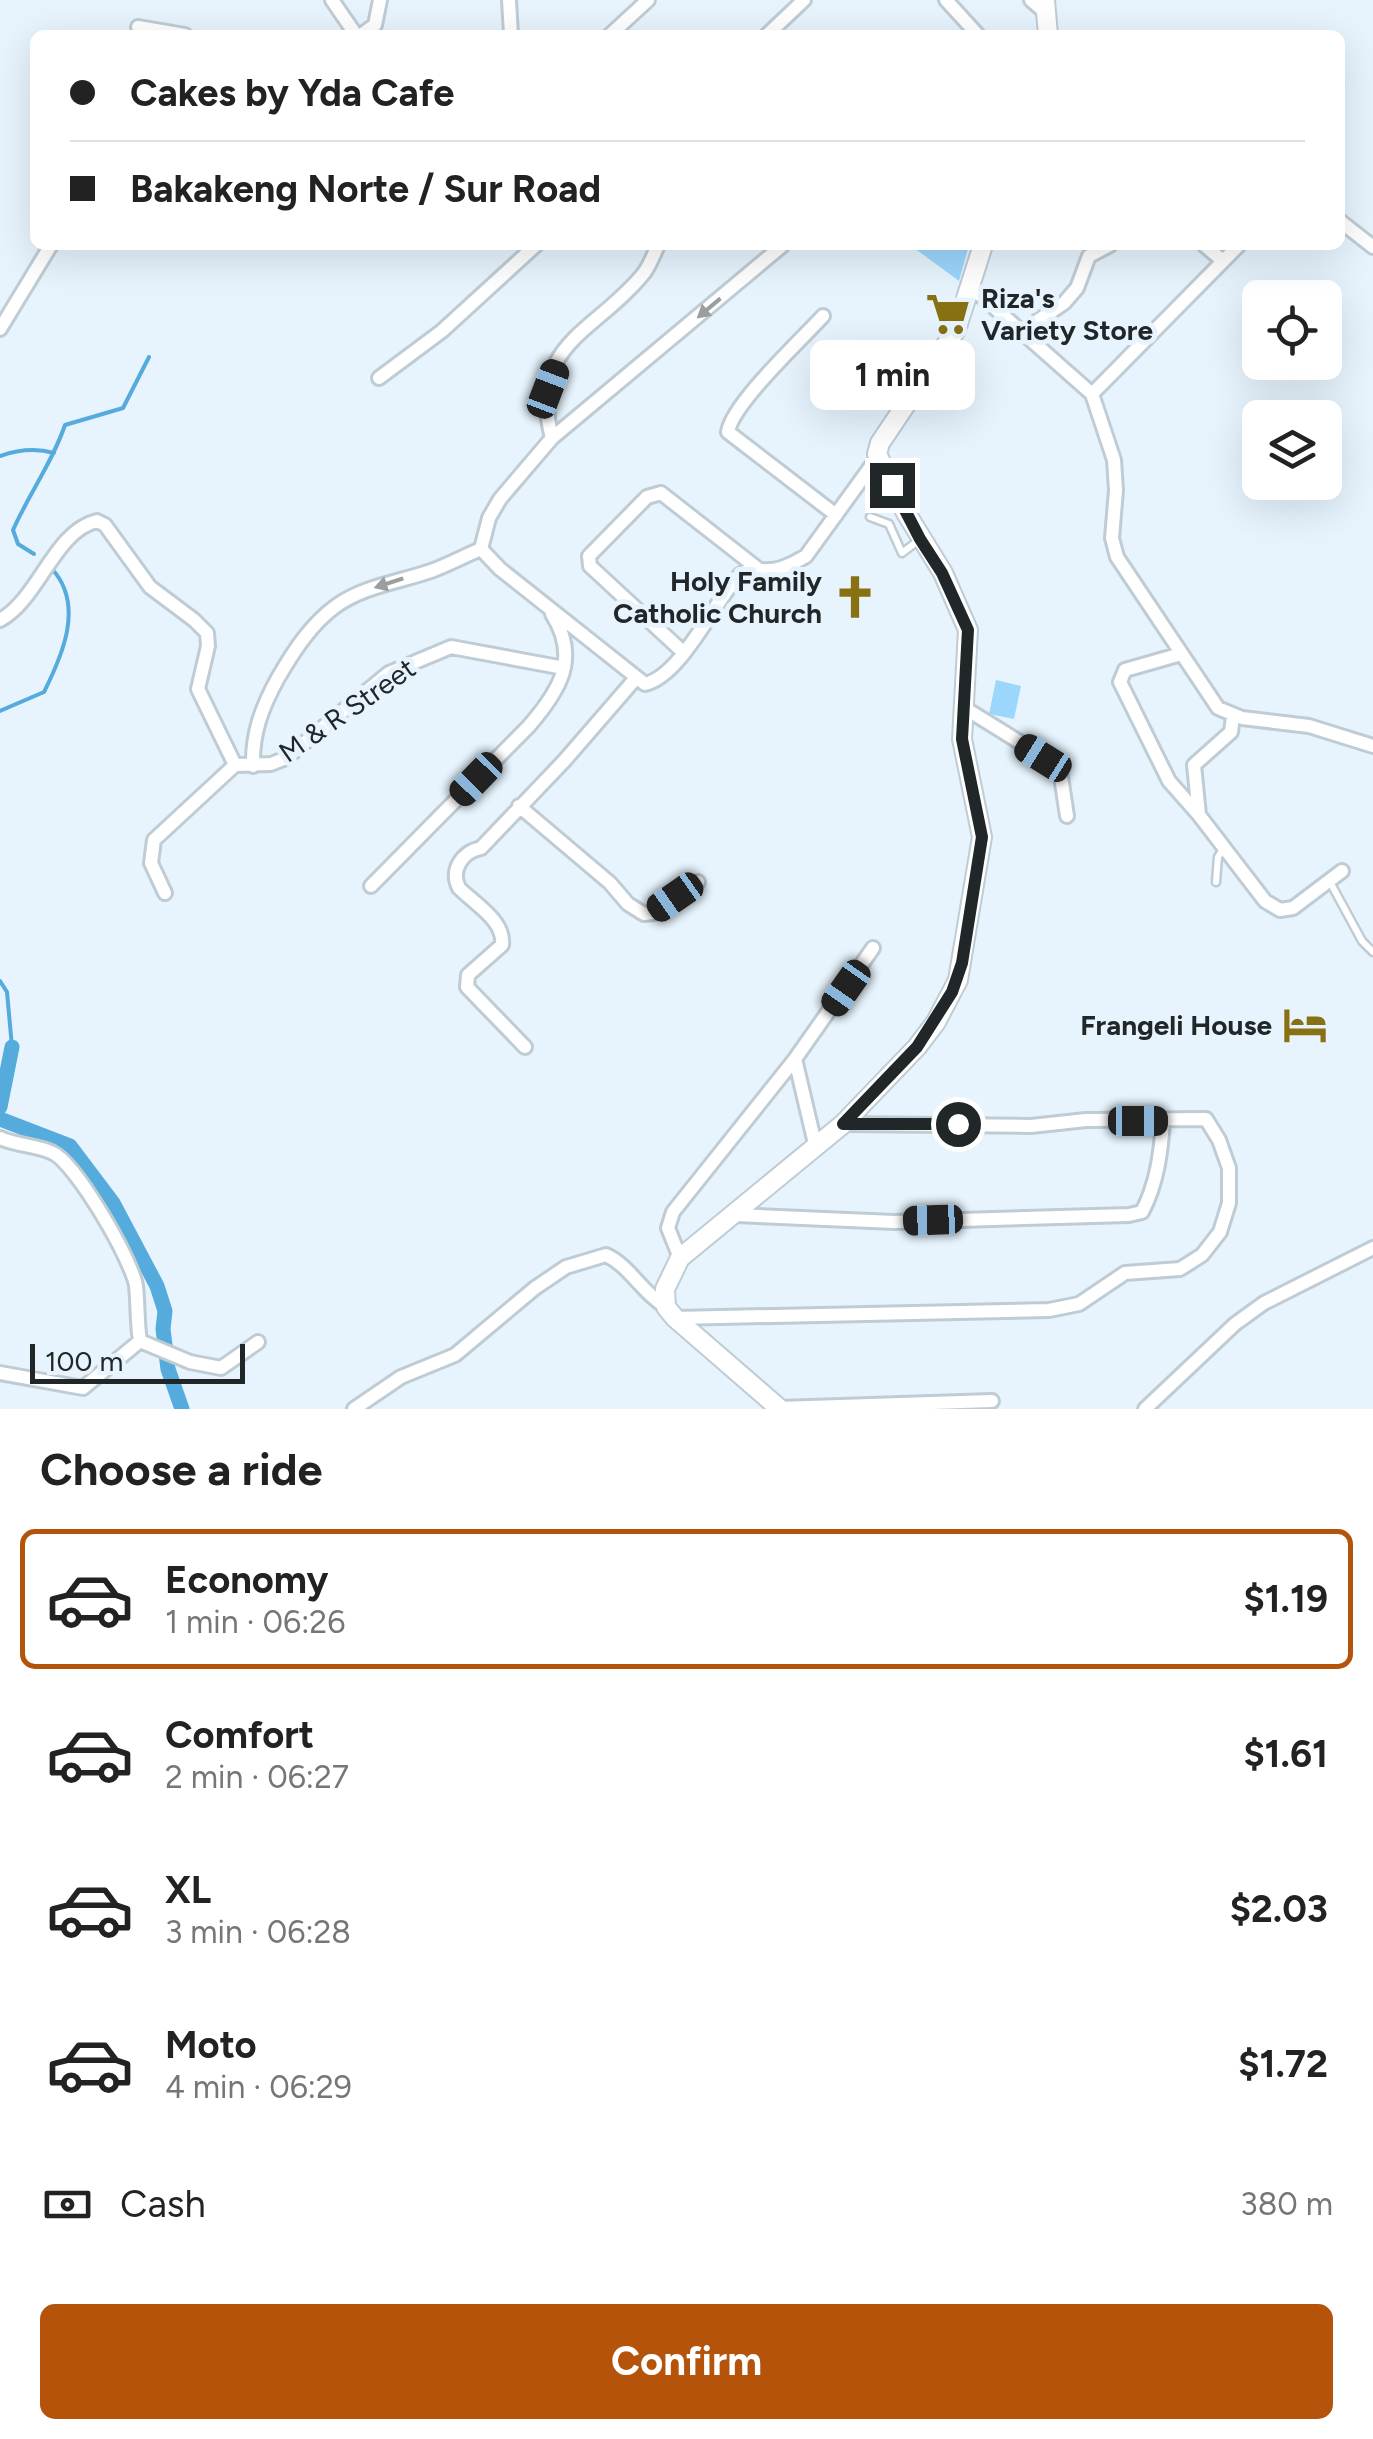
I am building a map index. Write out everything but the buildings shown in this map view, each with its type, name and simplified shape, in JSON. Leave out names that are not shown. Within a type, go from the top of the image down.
[{"type":"main road","points":[[780,1409],[670,1312],[666,1290],[680,1258],[843,1124],[917,1047],[936,1022],[958,980],[982,837],[962,739],[968,630],[942,573],[877,458],[880,443],[956,330],[981,250]]},
{"type":"street","points":[[332,0],[355,30]]},
{"type":"street","points":[[378,30],[380,0]]},
{"type":"street","points":[[509,0],[511,30]]},
{"type":"street","points":[[615,30],[648,0]]},
{"type":"street","points":[[772,30],[804,0]]},
{"type":"street","points":[[946,0],[973,30]]},
{"type":"street","points":[[1031,0],[1046,7]]},
{"type":"street","points":[[138,27],[156,30]]},
{"type":"street","points":[[1345,225],[1373,247]]},
{"type":"street","points":[[0,329],[48,250]]},
{"type":"street","points":[[378,378],[442,332],[531,250]]},
{"type":"street","points":[[552,438],[544,409],[565,344],[646,271],[656,250]]},
{"type":"street","points":[[481,550],[500,499],[552,438],[777,250]]},
{"type":"street","points":[[1021,332],[1064,303],[1077,288],[1089,256],[1100,250]]},
{"type":"street","points":[[1210,250],[1223,261]]},
{"type":"street","points":[[1092,394],[1234,250]]},
{"type":"street","points":[[971,287],[1092,394],[1114,460],[1112,546],[1211,699],[1232,716],[1309,726],[1373,746]]},
{"type":"street","points":[[823,316],[753,392],[729,424],[728,432],[836,514]]},
{"type":"street","points":[[683,652],[590,566],[588,556],[646,496],[661,493],[757,568],[770,570],[806,556],[877,458]]},
{"type":"street","points":[[0,620],[19,608],[80,528],[97,521],[104,524],[150,587],[207,633],[208,646],[198,689],[235,765],[154,840],[151,863],[166,894]]},
{"type":"street","points":[[481,550],[645,684],[664,677],[738,576],[757,568]]},
{"type":"street","points":[[252,766],[255,732],[262,710],[288,661],[318,622],[335,607],[364,592],[481,550]]},
{"type":"street","points":[[371,886],[529,726],[556,688],[568,656],[566,638],[545,604]]},
{"type":"street","name":"M & R Street","points":[[235,765],[271,764],[286,758],[390,673],[450,646],[564,668]]},
{"type":"street","points":[[1180,654],[1125,670],[1120,682],[1169,781],[1265,901],[1280,910],[1293,908],[1342,871]]},
{"type":"street","points":[[525,1048],[467,987],[465,980],[480,961],[502,945],[503,939],[497,923],[456,880],[455,873],[470,850],[481,848],[566,760],[636,678]]},
{"type":"street","points":[[962,707],[1056,764],[1066,816]]},
{"type":"street","points":[[1199,815],[1194,766],[1231,732],[1232,716]]},
{"type":"street","points":[[519,806],[644,914],[698,882]]},
{"type":"street","points":[[680,1258],[668,1228],[672,1212],[795,1059],[873,948]]},
{"type":"street","points":[[795,1059],[816,1148]]},
{"type":"street","points":[[354,1409],[401,1377],[455,1354],[534,1288],[566,1267],[606,1254],[618,1260],[646,1293],[670,1312],[1049,1310],[1080,1304],[1125,1272],[1180,1269],[1202,1255],[1220,1232],[1229,1203],[1229,1168],[1206,1119],[1086,1120],[1031,1126],[843,1124]]},
{"type":"street","points":[[736,1215],[894,1222],[1129,1215],[1142,1212],[1150,1198],[1161,1152],[1162,1121]]},
{"type":"street","points":[[0,1138],[52,1152],[63,1160],[109,1224],[136,1286],[135,1311],[146,1343],[190,1362],[222,1368],[258,1342]]},
{"type":"street","points":[[1144,1409],[1235,1324],[1264,1303],[1373,1248]]},
{"type":"street","points":[[0,1373],[83,1388],[146,1343]]},
{"type":"street","points":[[780,1409],[992,1401]]},
{"type":"lane","points":[[870,517],[889,524],[902,553],[920,539]]},
{"type":"lane","points":[[1216,882],[1218,858],[1224,848]]},
{"type":"lane","points":[[1330,881],[1362,941],[1373,952]]},
{"type":"shaded area","points":[[917,250],[968,250],[959,281]]},
{"type":"shaded area","points":[[996,680],[1021,686],[1014,719],[989,714]]},
{"type":"waterway","points":[[34,554],[18,544],[13,530],[65,425],[123,408],[149,357]]},
{"type":"waterway","points":[[0,456],[27,450],[54,453]]},
{"type":"waterway","points":[[0,711],[44,692],[63,647],[69,614],[67,598],[52,569]]},
{"type":"waterway","points":[[0,981],[7,992],[12,1047]]},
{"type":"waterway","points":[[0,1107],[12,1047]]},
{"type":"waterway","points":[[0,1119],[70,1146],[113,1203],[157,1286],[165,1311],[168,1369],[182,1409]]},
{"type":"place","name":"Riza's Variety Store","points":[[948,314]]},
{"type":"place","name":"Holy Family Catholic Church","points":[[855,597]]},
{"type":"place","name":"Frangeli House","points":[[1305,1025]]},
{"type":"route","points":[[892,485],[942,573],[968,630],[962,739],[982,837],[958,980],[936,1022],[917,1047],[843,1124],[958,1124]]}]
